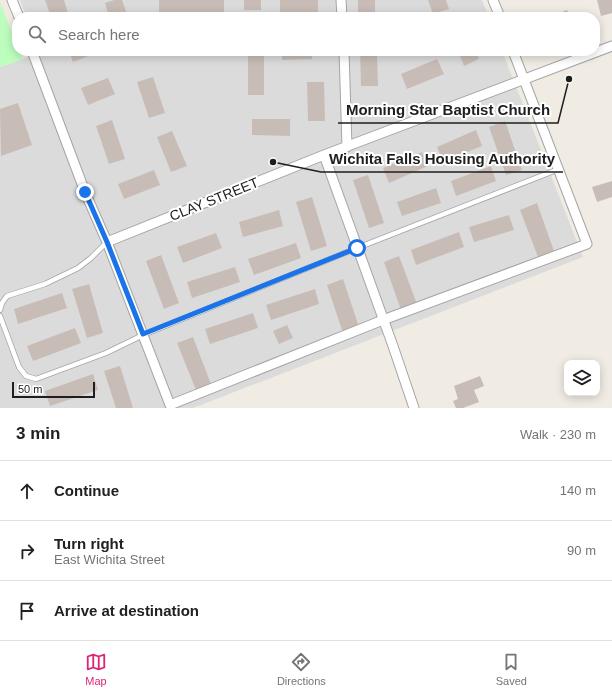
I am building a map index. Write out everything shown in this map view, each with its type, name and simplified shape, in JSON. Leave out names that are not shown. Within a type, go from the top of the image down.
[{"type":"street","points":[[12,0],[17,12]]},
{"type":"street","points":[[341,0],[342,12]]},
{"type":"street","points":[[493,0],[498,12]]},
{"type":"street","name":"CLAY STREET","points":[[600,50],[612,46]]},
{"type":"street","points":[[34,56],[85,192],[107,242],[170,405],[384,320],[587,244],[515,56]]},
{"type":"street","points":[[344,56],[347,146]]},
{"type":"street","name":"CLAY STREET","points":[[107,242],[347,146],[585,56]]},
{"type":"street","points":[[324,155],[384,320],[414,408]]},
{"type":"lane","points":[[0,316],[19,367],[26,376],[36,379],[106,353],[143,334],[357,248],[559,169]]},
{"type":"lane","points":[[0,310],[2,303],[7,296],[45,284],[78,268],[91,258],[107,242]]},
{"type":"shaded area","points":[[20,0],[482,0],[487,12],[24,12]]},
{"type":"shaded area","points":[[31,56],[504,56],[583,257],[193,408],[0,408],[0,67]]},
{"type":"green space","points":[[0,2],[12,32],[12,56],[22,56],[23,59],[0,67]]},
{"type":"building","points":[[45,0],[64,0],[68,12],[49,12]]},
{"type":"building","points":[[114,0],[122,0],[126,12],[108,12],[105,3]]},
{"type":"building","points":[[159,0],[224,0],[224,12],[159,12]]},
{"type":"building","points":[[244,0],[261,0],[261,10],[244,10]]},
{"type":"building","points":[[280,0],[318,0],[318,12],[280,12]]},
{"type":"building","points":[[358,0],[375,0],[375,12],[358,12]]},
{"type":"building","points":[[428,0],[446,0],[449,9],[439,12],[432,12]]},
{"type":"building","points":[[597,0],[612,0],[612,13],[601,16]]},
{"type":"building","points":[[71,56],[88,56],[73,62]]},
{"type":"building","points":[[248,56],[264,56],[264,95],[248,95]]},
{"type":"building","points":[[282,56],[312,56],[312,59],[282,60]]},
{"type":"building","points":[[360,56],[377,56],[378,86],[361,86]]},
{"type":"building","points":[[460,56],[478,56],[479,59],[464,66]]},
{"type":"building","points":[[437,59],[444,74],[407,89],[401,74]]},
{"type":"building","points":[[153,77],[165,113],[149,118],[137,82]]},
{"type":"building","points":[[108,78],[115,94],[88,105],[81,88]]},
{"type":"building","points":[[307,82],[324,82],[325,121],[308,121]]},
{"type":"building","points":[[18,103],[32,145],[1,156],[0,109]]},
{"type":"building","points":[[252,119],[290,119],[290,136],[252,135]]},
{"type":"building","points":[[112,120],[125,159],[109,164],[96,126]]},
{"type":"building","points":[[505,121],[522,170],[506,175],[489,127]]},
{"type":"building","points":[[476,130],[482,146],[443,162],[437,147]]},
{"type":"building","points":[[172,131],[187,166],[171,172],[157,137]]},
{"type":"building","points":[[422,152],[428,166],[389,183],[383,168]]},
{"type":"building","points":[[491,166],[496,181],[456,196],[451,181]]},
{"type":"building","points":[[154,170],[160,185],[124,199],[118,184]]},
{"type":"building","points":[[368,175],[384,223],[369,228],[353,180]]},
{"type":"building","points":[[612,181],[612,197],[597,202],[592,187]]},
{"type":"building","points":[[436,188],[441,203],[402,216],[397,202]]},
{"type":"building","points":[[312,197],[327,246],[311,251],[296,202]]},
{"type":"building","points":[[537,203],[554,251],[538,257],[520,210]]},
{"type":"building","points":[[279,210],[283,226],[243,237],[239,222]]},
{"type":"building","points":[[509,215],[514,230],[474,242],[469,227]]},
{"type":"building","points":[[459,232],[464,247],[416,265],[411,250]]},
{"type":"building","points":[[216,233],[222,248],[183,263],[177,247]]},
{"type":"building","points":[[296,243],[301,258],[254,275],[248,259]]},
{"type":"building","points":[[161,255],[179,303],[164,309],[146,261]]},
{"type":"building","points":[[399,256],[417,304],[401,310],[384,262]]},
{"type":"building","points":[[235,267],[240,282],[192,298],[187,282]]},
{"type":"building","points":[[343,279],[359,327],[343,333],[327,285]]},
{"type":"building","points":[[89,284],[103,333],[87,338],[72,289]]},
{"type":"building","points":[[315,289],[319,304],[271,320],[266,305]]},
{"type":"building","points":[[62,293],[67,308],[18,324],[14,309]]},
{"type":"building","points":[[253,313],[258,328],[210,344],[205,329]]},
{"type":"building","points":[[287,325],[293,338],[279,344],[273,331]]},
{"type":"building","points":[[75,328],[81,343],[33,361],[27,346]]},
{"type":"building","points":[[193,337],[211,384],[196,390],[177,343]]},
{"type":"building","points":[[120,366],[133,408],[116,408],[104,371]]},
{"type":"building","points":[[93,374],[98,390],[50,406],[45,391]]},
{"type":"building","points":[[480,376],[484,386],[474,390],[479,402],[463,408],[456,408],[453,401],[458,399],[454,386]]},
{"type":"place","name":"Morning Star Baptist Church","points":[[569,79]]},
{"type":"place","name":"Wichita Falls Housing Authority","points":[[273,162]]},
{"type":"route","points":[[85,192],[107,242],[143,334],[357,248]]}]
